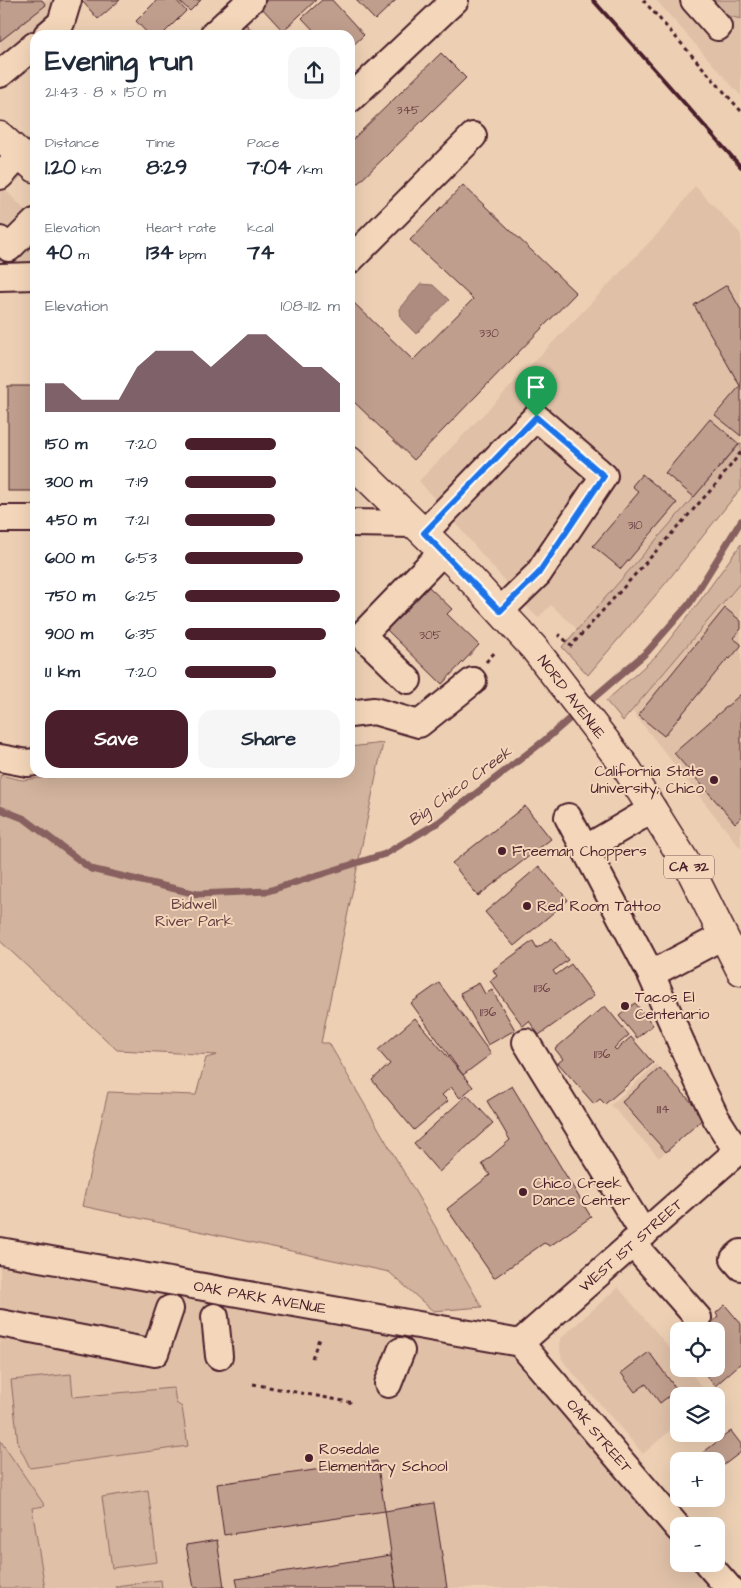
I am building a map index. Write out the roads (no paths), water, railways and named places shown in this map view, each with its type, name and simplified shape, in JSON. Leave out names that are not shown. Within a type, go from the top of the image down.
[{"type":"main road","points":[[0,136],[28,161]]},
{"type":"main road","name":"NORD AVENUE","points":[[355,466],[427,536],[534,648],[627,768],[691,871],[741,971]]},
{"type":"street","points":[[53,30],[61,23],[68,0]]},
{"type":"street","points":[[218,30],[251,0]]},
{"type":"street","points":[[355,94],[455,0]]},
{"type":"street","points":[[694,0],[718,27]]},
{"type":"street","points":[[0,74],[30,49]]},
{"type":"street","points":[[355,255],[474,136]]},
{"type":"street","points":[[0,176],[28,161]]},
{"type":"street","points":[[0,240],[9,248],[30,227]]},
{"type":"street","points":[[0,277],[30,276]]},
{"type":"street","points":[[408,680],[362,635],[427,536],[536,417],[604,476],[538,574],[500,611]]},
{"type":"street","points":[[0,519],[30,519]]},
{"type":"street","points":[[355,524],[427,536]]},
{"type":"street","points":[[355,713],[374,711],[419,724],[480,670]]},
{"type":"street","points":[[0,758],[30,763]]},
{"type":"street","points":[[585,849],[652,809]]},
{"type":"street","points":[[568,817],[651,974],[716,1118],[739,1149]]},
{"type":"street","points":[[651,974],[723,936]]},
{"type":"street","points":[[526,1042],[638,1238],[698,1318]]},
{"type":"street","name":"WEST 1ST STREET","points":[[520,1343],[739,1149]]},
{"type":"street","name":"OAK PARK AVENUE","points":[[0,1251],[520,1343]]},
{"type":"street","points":[[741,1253],[734,1258],[741,1267]]},
{"type":"street","points":[[0,1323],[155,1353],[170,1309]]},
{"type":"street","points":[[215,1317],[219,1356]]},
{"type":"street","name":"OAK STREET","points":[[520,1343],[670,1518]]},
{"type":"street","points":[[388,1384],[401,1351]]},
{"type":"street","points":[[715,1572],[729,1588]]},
{"type":"waterway","name":"Big Chico Creek","points":[[584,706],[647,652],[690,603],[741,521]]},
{"type":"waterway","name":"Big Chico Creek","points":[[0,809],[25,819],[91,869],[197,894],[268,891],[385,854],[439,822],[545,740],[576,713]]},
{"type":"railway","points":[[593,0],[741,167]]},
{"type":"place","name":"California State University, Chico","points":[[714,780]]},
{"type":"place","name":"Freeman Choppers","points":[[502,851]]},
{"type":"place","name":"Red Room Tattoo","points":[[527,906]]},
{"type":"place","name":"Tacos El Centenario","points":[[625,1006]]},
{"type":"place","name":"Chico Creek Dance Center","points":[[523,1192]]},
{"type":"place","name":"Rosedale Elementary School","points":[[309,1458]]},
{"type":"park label","name":"Bidwell River Park","points":[[194,912]]}]
